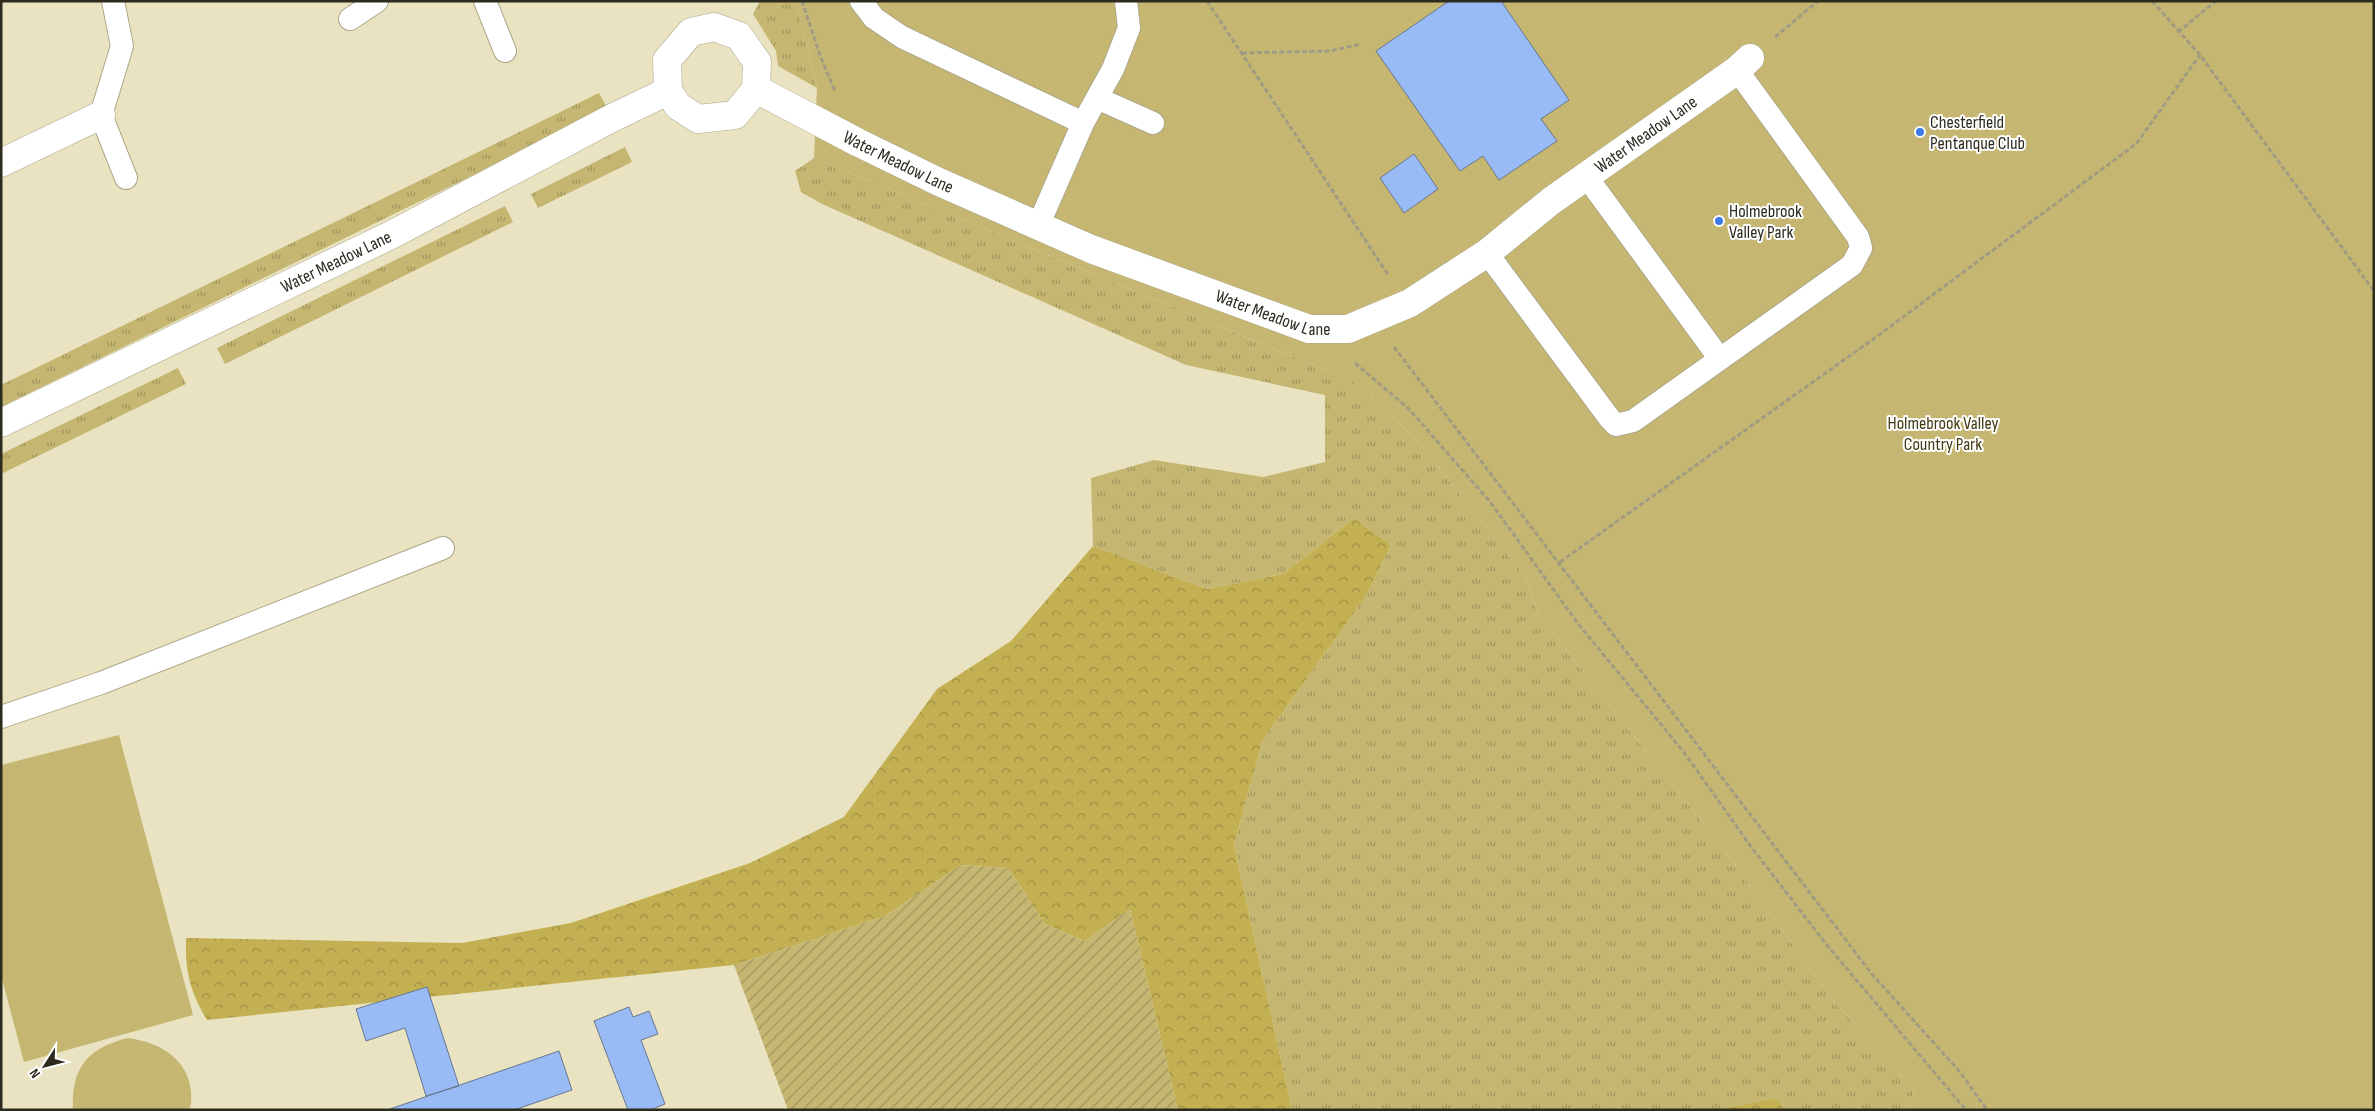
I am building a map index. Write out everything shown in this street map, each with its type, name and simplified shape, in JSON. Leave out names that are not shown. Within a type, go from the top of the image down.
[{"type":"street","points":[[714,27],[739,36],[757,62],[756,89],[736,115],[698,119],[678,106],[668,91],[667,60],[691,32],[714,27]]},
{"type":"street","name":"Water Meadow Lane","points":[[756,89],[857,142],[1091,249],[1308,329],[1348,329],[1410,303],[1487,253],[1551,200],[1743,64]]},
{"type":"street","name":"Water Meadow Lane","points":[[1,423],[393,234],[612,118],[668,91]]},
{"type":"street","points":[[1,163],[101,115]]},
{"type":"lane","points":[[114,1],[122,46],[101,115],[126,178]]},
{"type":"lane","points":[[350,20],[377,1]]},
{"type":"lane","points":[[485,1],[505,51]]},
{"type":"lane","points":[[861,1],[874,18],[902,37],[1083,123]]},
{"type":"lane","points":[[1038,226],[1083,123],[1113,69],[1129,28],[1126,1]]},
{"type":"lane","points":[[1487,253],[1616,425],[1632,421],[1852,265],[1861,248],[1858,237],[1743,64]]},
{"type":"lane","points":[[1097,98],[1153,123]]},
{"type":"lane","points":[[1586,176],[1720,359]]},
{"type":"lane","points":[[1,717],[101,684],[442,548]]},
{"type":"path","points":[[802,1],[821,58],[857,142]]},
{"type":"path","points":[[1207,1],[1366,244],[1410,303]]},
{"type":"path","points":[[1743,64],[1818,1]]},
{"type":"path","points":[[2152,1],[2178,32],[2200,54],[2374,292]]},
{"type":"path","points":[[2178,32],[2216,1]]},
{"type":"path","points":[[1241,53],[1330,51],[1361,44]]},
{"type":"path","points":[[1560,562],[1872,340],[2136,144],[2200,54]]},
{"type":"path","points":[[1372,318],[1560,562],[1871,973],[1960,1072],[1987,1110]]},
{"type":"path","points":[[1350,361],[1358,364],[1410,409],[1491,504],[1579,625],[1683,751],[1752,848],[1826,944],[1966,1110]]},
{"type":"green space","points":[[760,1],[796,1],[817,88],[778,66],[776,51],[753,14]]},
{"type":"green space","name":"Holmebrook Valley Country Park","points":[[796,1],[2374,1],[2374,1110],[1906,1110],[1915,1090],[1832,999],[1721,846],[1538,614],[1526,577],[1414,437],[1354,382],[814,158],[817,88]]},
{"type":"green space","points":[[599,93],[608,109],[1,407],[1,385]]},
{"type":"green space","points":[[625,147],[632,162],[538,208],[531,194]]},
{"type":"green space","points":[[814,158],[1354,382],[1414,437],[1526,577],[1538,614],[1721,846],[1832,999],[1915,1090],[1906,1110],[1786,1110],[1775,1098],[1716,1110],[1292,1110],[1234,845],[1262,741],[1366,596],[1391,545],[1354,518],[1283,574],[1207,589],[1093,546],[1091,478],[1154,460],[1263,477],[1325,462],[1325,395],[1186,365],[822,204],[801,192],[795,171]]},
{"type":"green space","points":[[505,206],[513,222],[225,364],[217,348]]},
{"type":"green space","points":[[178,368],[186,384],[1,474],[1,454]]},
{"type":"green space","points":[[1354,518],[1391,545],[1366,596],[1262,741],[1234,845],[1292,1110],[1178,1110],[1130,909],[1085,941],[1045,924],[1008,868],[961,865],[885,916],[734,965],[207,1020],[196,1000],[186,961],[186,938],[462,943],[571,923],[750,863],[844,817],[937,689],[1011,641],[1093,546],[1207,589],[1283,574]]},
{"type":"green space","points":[[119,735],[193,1015],[24,1062],[1,975],[1,765]]},
{"type":"green space","points":[[961,865],[1008,868],[1045,924],[1085,941],[1130,909],[1178,1110],[788,1110],[734,965],[885,916]]},
{"type":"green space","points":[[128,1038],[155,1045],[177,1060],[189,1081],[191,1095],[190,1110],[73,1110],[75,1082],[85,1062],[102,1047]]},
{"type":"green space","points":[[1775,1098],[1786,1110],[1716,1110]]},
{"type":"building","points":[[1449,1],[1501,1],[1569,100],[1541,119],[1557,141],[1499,180],[1483,156],[1460,171],[1376,51]]},
{"type":"building","points":[[1414,154],[1438,189],[1404,213],[1380,178]]},
{"type":"building","points":[[427,987],[459,1086],[426,1096],[405,1028],[366,1041],[356,1009]]},
{"type":"building","points":[[629,1007],[633,1017],[649,1011],[658,1034],[641,1040],[665,1104],[650,1110],[628,1110],[594,1021]]},
{"type":"building","points":[[559,1051],[572,1090],[514,1110],[387,1110]]},
{"type":"place","name":"Chesterfield Pentanque Club","points":[[1920,132]]},
{"type":"place","name":"Holmebrook Valley Park","points":[[1719,221]]}]
